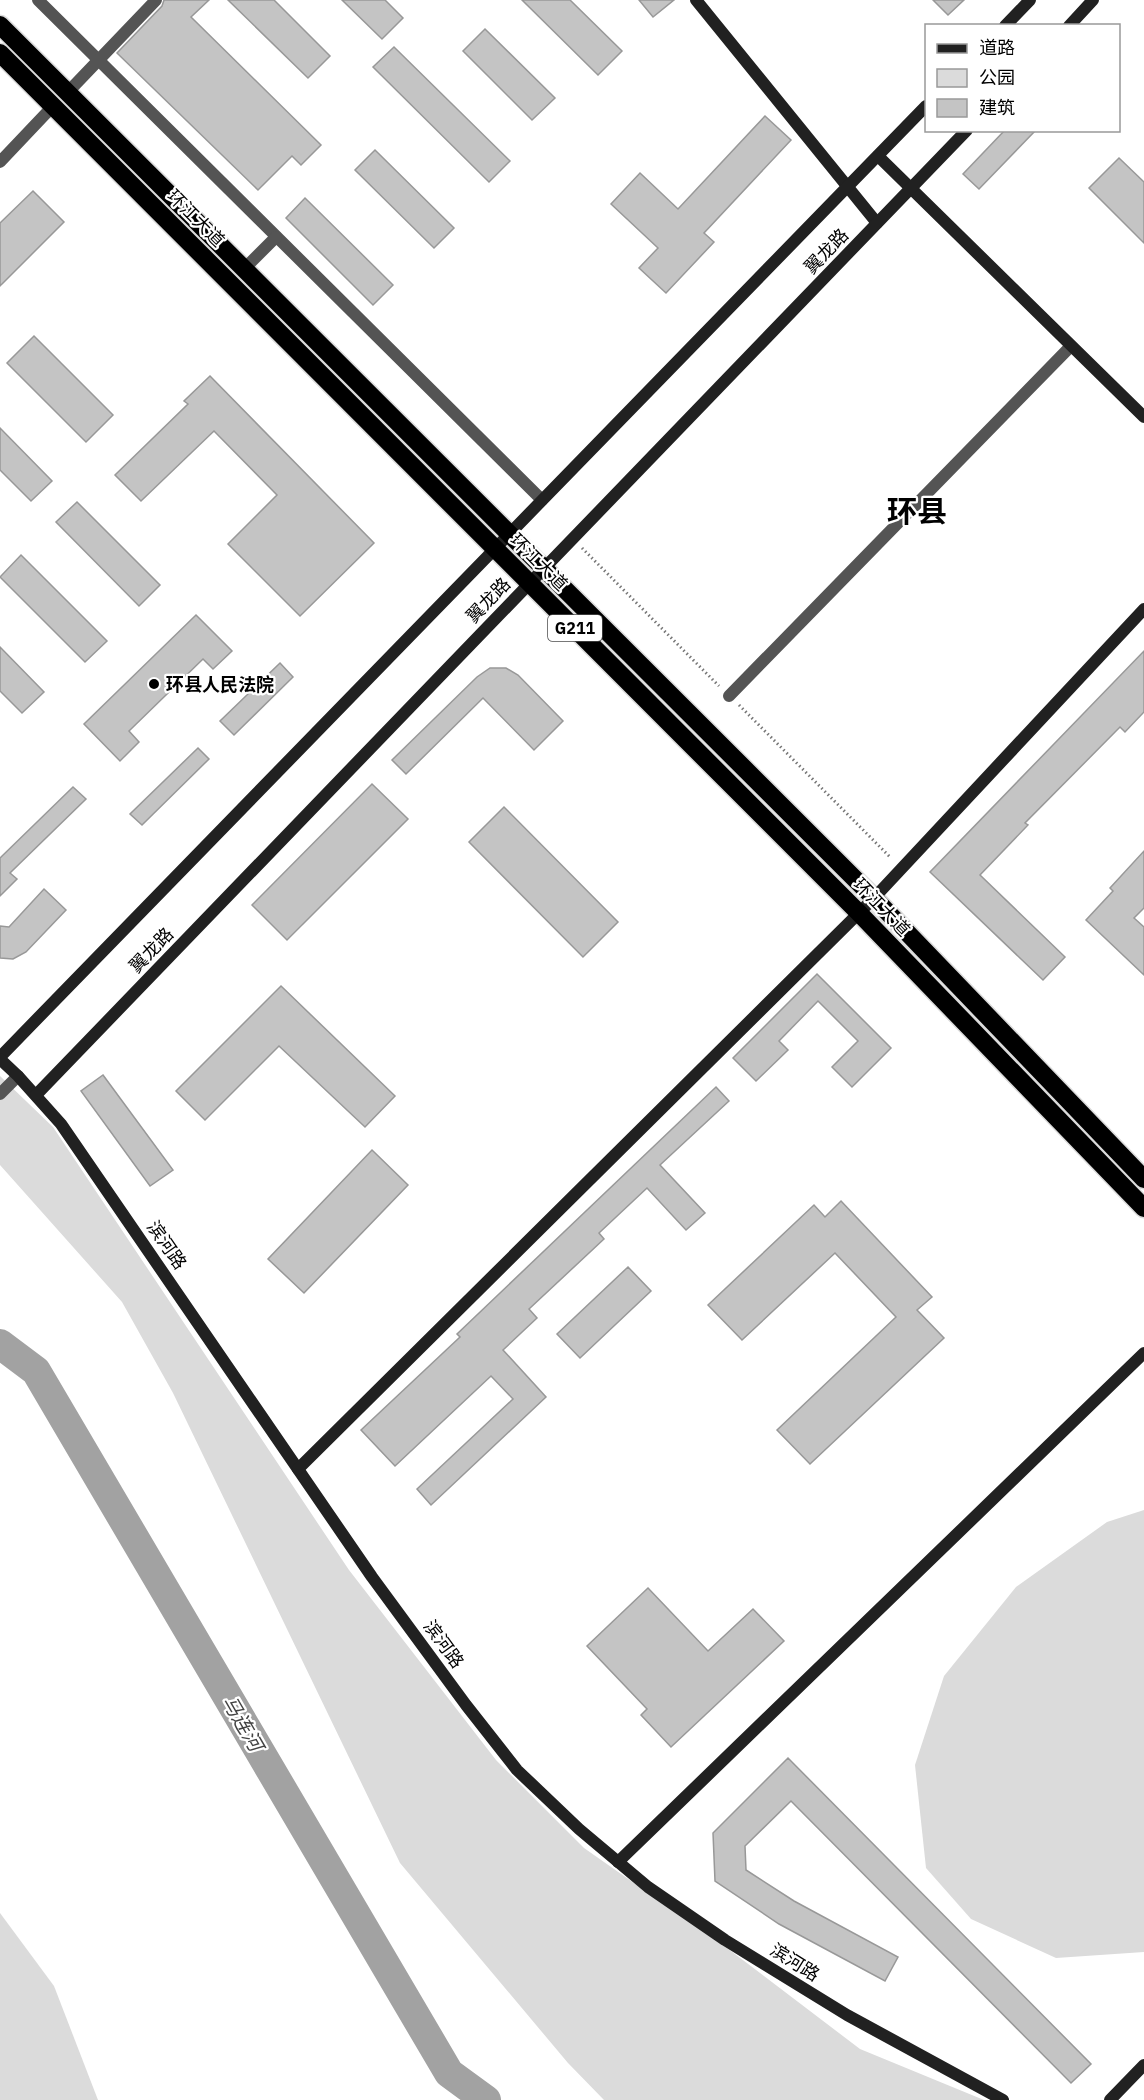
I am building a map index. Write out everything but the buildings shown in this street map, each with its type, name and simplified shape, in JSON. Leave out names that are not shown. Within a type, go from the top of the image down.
[{"type":"highway","name":"环江大道","points":[[0,25],[874,898],[1144,1179]]},
{"type":"highway","name":"环江大道","points":[[0,53],[859,913],[1144,1208]]},
{"type":"main road","points":[[696,0],[877,223]]},
{"type":"main road","points":[[1007,24],[1030,0]]},
{"type":"main road","points":[[1071,24],[1093,0]]},
{"type":"main road","name":"翼龙路","points":[[0,1058],[925,108]]},
{"type":"main road","name":"翼龙路","points":[[36,1095],[965,132]]},
{"type":"main road","points":[[878,156],[1144,417]]},
{"type":"main road","points":[[298,1469],[874,898],[1144,609]]},
{"type":"main road","name":"滨河路","points":[[0,1058],[61,1124],[372,1577],[517,1770],[579,1829],[648,1887],[735,1946],[847,2015],[1003,2100]]},
{"type":"main road","points":[[618,1862],[1144,1353]]},
{"type":"main road","points":[[1110,2100],[1144,2066]]},
{"type":"street","points":[[38,0],[542,500]]},
{"type":"street","points":[[68,92],[156,0]]},
{"type":"street","points":[[0,162],[53,106]]},
{"type":"street","points":[[245,268],[276,237]]},
{"type":"street","points":[[729,696],[1071,346]]},
{"type":"street","points":[[0,1094],[18,1076]]},
{"type":"green space","points":[[0,1076],[53,1127],[349,1570],[496,1760],[584,1848],[731,1951],[860,2049],[984,2100],[604,2100],[568,2063],[400,1863],[173,1393],[122,1302],[0,1165]]},
{"type":"green space","points":[[1144,1510],[1144,1952],[1056,1958],[971,1919],[926,1868],[915,1765],[944,1676],[1016,1587],[1107,1522]]},
{"type":"green space","points":[[0,1913],[54,1986],[98,2100],[0,2100]]},
{"type":"waterway","name":"马连河","points":[[0,1344],[36,1371],[449,2073],[486,2100]]},
{"type":"place","name":"环县人民法院","points":[[154,684]]},
{"type":"district","name":"环县","points":[[917,510]]}]
